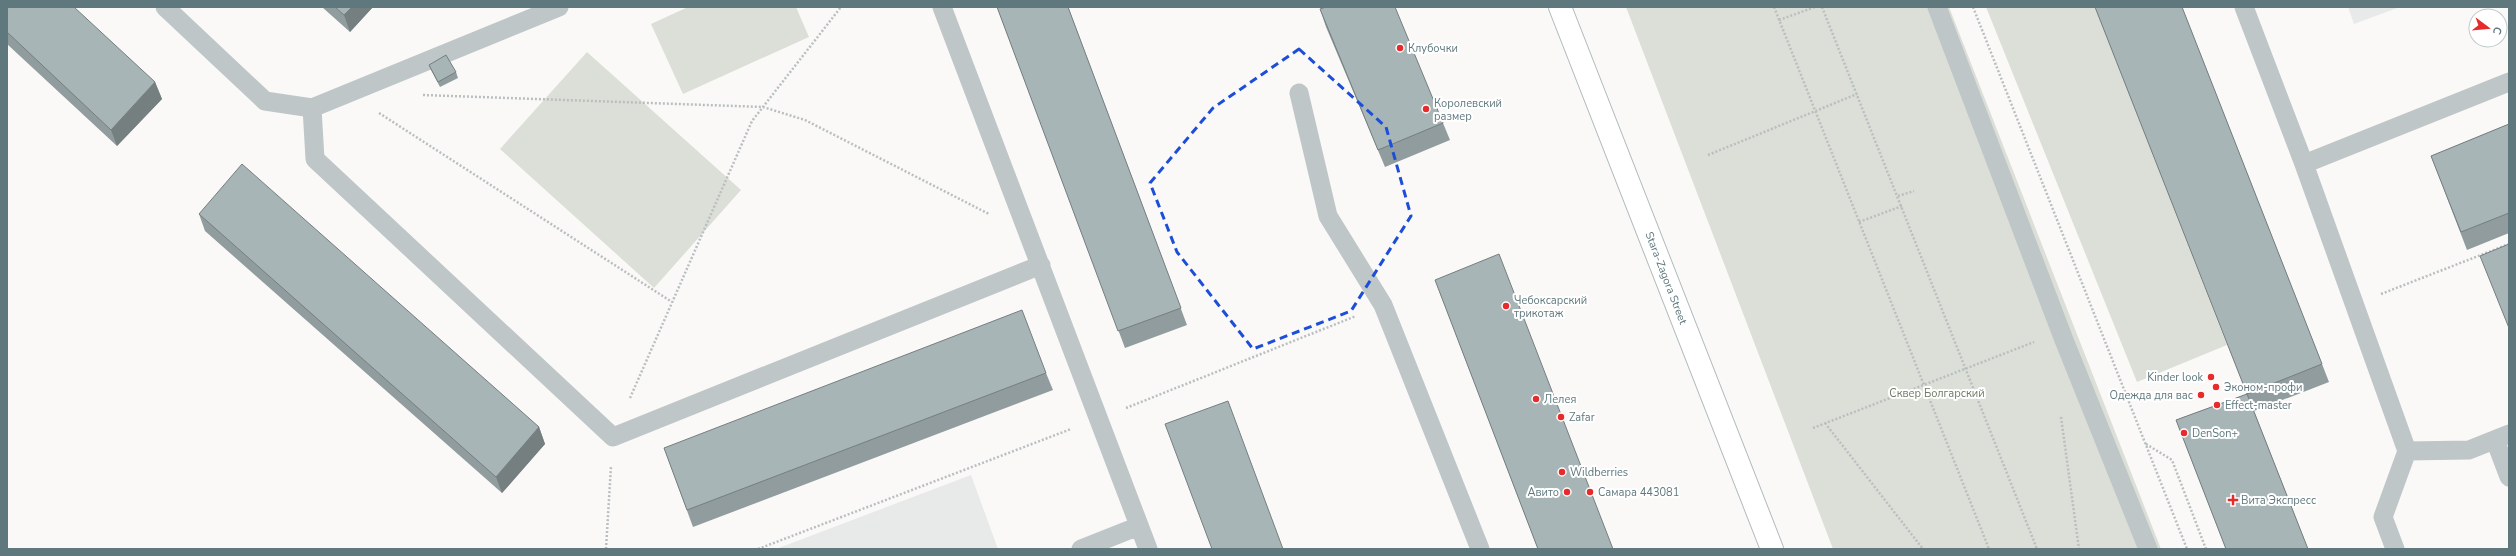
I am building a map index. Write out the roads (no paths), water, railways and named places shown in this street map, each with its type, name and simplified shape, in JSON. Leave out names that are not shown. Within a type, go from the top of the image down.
[{"type":"main road","name":"Stara-Zagora Street","points":[[1560,7],[1772,549]]},
{"type":"lane","points":[[165,7],[265,101],[312,108],[559,7]]},
{"type":"lane","points":[[942,7],[1148,549]]},
{"type":"lane","points":[[1937,7],[2064,340],[2148,549]]},
{"type":"lane","points":[[2244,7],[2304,164],[2407,451],[2383,517],[2395,549]]},
{"type":"lane","points":[[2304,164],[2509,82]]},
{"type":"lane","points":[[1299,93],[1328,216],[1383,305],[1480,549]]},
{"type":"lane","points":[[312,108],[315,160],[613,437],[1040,265]]},
{"type":"lane","points":[[2407,451],[2469,450],[2502,437],[2509,477]]},
{"type":"lane","points":[[1081,549],[1139,526]]},
{"type":"place","name":"Клубочки","points":[[1400,48]]},
{"type":"place","name":"Королевский размер","points":[[1426,109]]},
{"type":"place","name":"Чебоксарский трикотаж","points":[[1506,306]]},
{"type":"place","name":"Kinder look","points":[[2211,377]]},
{"type":"place","name":"Эконом-профи","points":[[2216,387]]},
{"type":"place","name":"Одежда для вас","points":[[2201,395]]},
{"type":"place","name":"Лелея","points":[[1536,399]]},
{"type":"place","name":"Effect-master","points":[[2217,405]]},
{"type":"place","name":"Zafar","points":[[1561,417]]},
{"type":"place","name":"DenSon+","points":[[2184,433]]},
{"type":"place","name":"Wildberries","points":[[1562,472]]},
{"type":"place","name":"Авито","points":[[1567,492]]},
{"type":"place","name":"Самара 443081","points":[[1590,492]]},
{"type":"place","name":"Вита Экспресс","points":[[2233,500]]},
{"type":"park label","name":"Сквер Болгарский","points":[[1937,393]]}]
